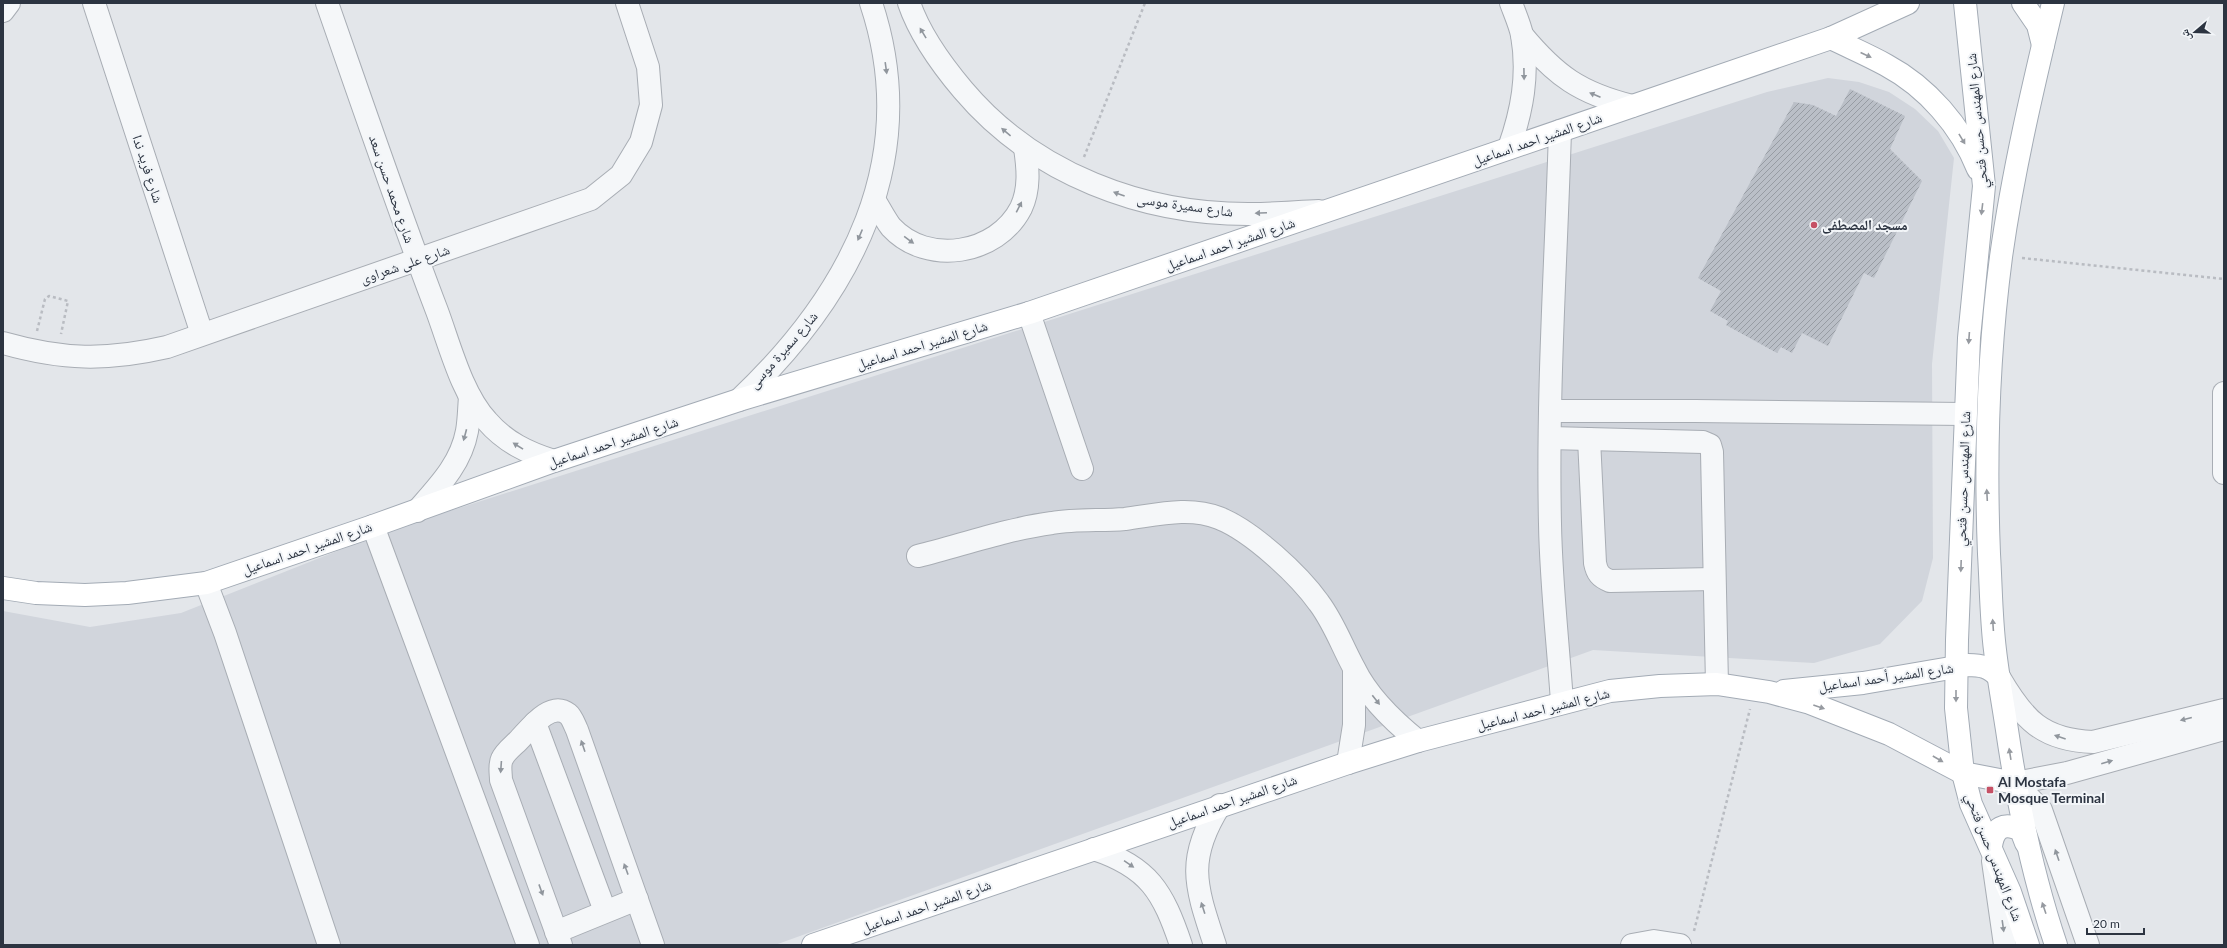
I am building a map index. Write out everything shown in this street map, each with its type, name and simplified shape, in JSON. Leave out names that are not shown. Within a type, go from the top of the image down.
[{"type":"main road","name":"شارع المشير احمد اسماعيل","points":[[3,588],[36,593],[85,595],[127,593],[206,582],[373,526],[554,461],[739,400],[1029,313],[1831,38],[1908,3]]},
{"type":"main road","name":"شارع المهندس حسن فتحي","points":[[1966,3],[1984,186],[1975,262],[1965,414],[1956,708],[1963,773],[1971,804],[1991,846],[2010,892],[2028,945]]},
{"type":"main road","points":[[2023,3],[2038,24],[2043,45]]},
{"type":"main road","name":"شارع المهندس حسن فتحي","points":[[2053,3],[2018,156],[2001,256],[1993,325],[1988,403],[1986,480],[1991,596],[1999,677],[2015,783],[2026,843],[2041,899],[2056,945]]},
{"type":"main road","points":[[1831,38],[1887,65],[1913,83],[1937,104],[1956,129],[1973,156],[1984,186]]},
{"type":"main road","points":[[1960,591],[1967,598],[1976,601],[1991,596]]},
{"type":"main road","name":"شارع المشير أحمد اسماعيل","points":[[1762,691],[1863,683],[1957,667],[1979,665],[1990,668],[1999,677]]},
{"type":"main road","name":"شارع المشير أحمد اسماعيل","points":[[1660,686],[1717,684],[1762,691],[1810,703],[1889,734],[1963,773],[2015,783]]},
{"type":"main road","name":"شارع المشير احمد اسماعيل","points":[[813,945],[1220,805],[1418,741],[1562,702],[1610,691],[1660,686]]},
{"type":"main road","points":[[1991,846],[1993,835],[2000,827],[2011,825],[2021,830],[2026,843]]},
{"type":"street","points":[[3,11],[9,3]]},
{"type":"street","name":"شارع فريد ندا","points":[[94,3],[202,334]]},
{"type":"street","name":"شارع محمد حسن سعد","points":[[327,3],[417,259],[470,396],[486,421],[506,439],[529,453],[554,461]]},
{"type":"street","name":"شارع على شعراوى","points":[[3,343],[32,352],[56,356],[93,358],[130,355],[167,347],[591,199],[621,175],[642,142],[651,105],[648,67],[627,3]]},
{"type":"street","name":"شارع سميرة موسى","points":[[739,400],[768,372],[812,320],[848,263],[875,201],[887,146],[889,89],[881,34],[871,3]]},
{"type":"street","name":"شارع سميرة موسى","points":[[909,3],[915,20],[945,68],[982,112],[1025,148],[1076,178],[1131,198],[1188,209],[1250,214],[1328,211]]},
{"type":"street","points":[[1509,148],[1519,121],[1524,93],[1522,35],[1511,3]]},
{"type":"street","points":[[1522,35],[1555,71],[1582,90],[1607,100],[1632,106]]},
{"type":"street","points":[[1560,131],[1550,411],[1550,525],[1562,702]]},
{"type":"street","points":[[875,201],[891,227],[916,245],[946,252],[976,247],[1002,232],[1021,208],[1029,178],[1025,148]]},
{"type":"street","points":[[1029,313],[1082,469]]},
{"type":"street","points":[[2224,393],[2224,472]]},
{"type":"street","name":"شارع محمد حسن سعد","points":[[416,511],[448,475],[459,456],[467,431],[470,396]]},
{"type":"street","points":[[1550,411],[1965,414]]},
{"type":"street","points":[[1550,438],[1703,442],[1710,445],[1712,452],[1717,684]]},
{"type":"street","points":[[1589,439],[1595,563],[1597,571],[1602,578],[1610,581],[1714,579]]},
{"type":"street","points":[[918,556],[1051,523],[1121,519],[1171,512],[1195,512],[1220,518],[1244,533],[1296,575],[1320,603],[1335,628],[1354,668],[1382,708],[1418,741]]},
{"type":"street","points":[[373,526],[528,945]]},
{"type":"street","points":[[206,582],[225,633],[329,945]]},
{"type":"street","points":[[1348,763],[1355,713],[1354,668]]},
{"type":"street","points":[[1999,677],[2013,702],[2035,724],[2055,736],[2078,742],[2093,742],[2224,710]]},
{"type":"street","points":[[637,899],[605,911],[558,938],[501,780],[502,759],[536,722],[552,712],[562,711],[569,715],[577,730],[637,899],[653,945]]},
{"type":"street","points":[[536,722],[605,911]]},
{"type":"street","points":[[2015,783],[2067,773],[2224,729]]},
{"type":"street","points":[[2015,783],[2041,810],[2088,945]]},
{"type":"street","points":[[1215,945],[1201,903],[1196,878],[1198,852],[1202,839],[1206,827],[1220,805]]},
{"type":"street","points":[[1991,846],[2005,945]]},
{"type":"street","points":[[1094,848],[1119,857],[1140,871],[1158,890],[1171,913],[1182,945]]},
{"type":"street","points":[[1632,945],[1654,941],[1687,941]]},
{"type":"path","points":[[1076,178],[1145,3]]},
{"type":"path","points":[[2001,256],[2224,279]]},
{"type":"path","points":[[32,352],[45,299],[49,296],[68,301],[56,356]]},
{"type":"path","points":[[1687,941],[1762,691]]},
{"type":"shaded area","points":[[1828,78],[1859,82],[1889,92],[1915,109],[1938,131],[1954,158],[1932,364],[1933,558],[1922,601],[1880,644],[1814,663],[1593,650],[775,945],[3,945],[3,611],[90,627],[181,613],[390,530],[1767,92]]},
{"type":"building","name":"مسجد المصطفى","points":[[1850,89],[1905,116],[1890,149],[1922,181],[1874,278],[1864,273],[1828,346],[1802,333],[1792,353],[1781,347],[1777,353],[1726,325],[1728,321],[1710,311],[1721,291],[1698,278],[1794,102],[1813,105],[1836,116]]},
{"type":"place","name":"مسجد المصطفى","points":[[1814,225]]},
{"type":"place","name":"Al Mostafa Mosque Terminal","points":[[1990,790]]}]
